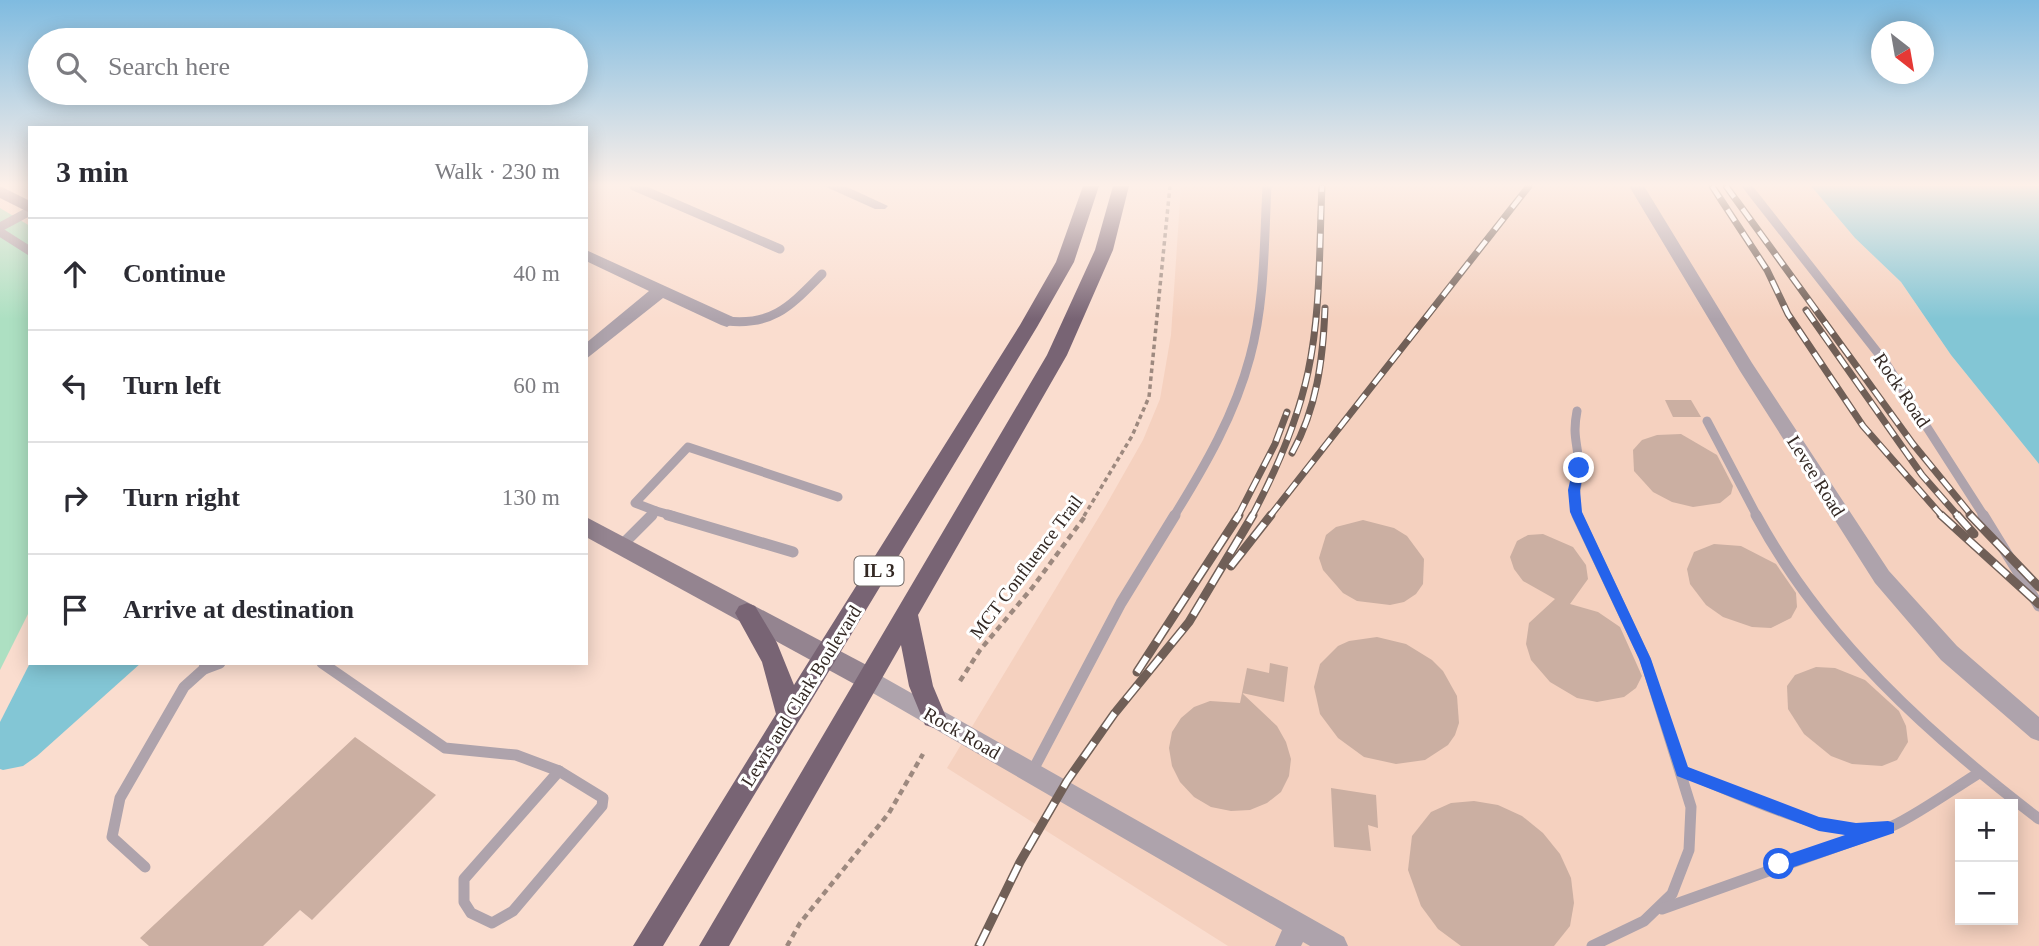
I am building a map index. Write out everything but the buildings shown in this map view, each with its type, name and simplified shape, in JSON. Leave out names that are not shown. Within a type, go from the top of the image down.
[{"type":"highway","name":"Lewis and Clark Boulevard","points":[[647,946],[827,657],[1053,284],[1065,262],[1076,230]]},
{"type":"highway","name":"IL 3","points":[[713,946],[1057,355],[1104,250],[1109,230]]},
{"type":"highway","points":[[906,612],[921,686],[934,717]]},
{"type":"highway","points":[[747,614],[774,656],[782,677],[789,715]]},
{"type":"main road","name":"Rock Road","points":[[588,527],[867,678]]},
{"type":"street","name":"Levee Road","points":[[1663,230],[1746,367],[1882,577],[1949,653],[2039,731]]},
{"type":"street","points":[[588,256],[727,321]]},
{"type":"street","points":[[588,351],[661,290]]},
{"type":"street","name":"Rock Road","points":[[867,678],[1032,772],[1293,935],[1335,946]]},
{"type":"lane","points":[[0,230],[28,250]]},
{"type":"lane","points":[[736,230],[780,249]]},
{"type":"lane","points":[[1032,772],[1059,730],[1119,607],[1188,494],[1236,402],[1247,372],[1263,277],[1265,230]]},
{"type":"lane","name":"Rock Road","points":[[1777,230],[1884,360],[1989,521],[2039,606]]},
{"type":"lane","points":[[727,321],[741,324],[761,322],[784,312],[822,274]]},
{"type":"lane","points":[[1577,411],[1573,433],[1579,468],[1574,490],[1576,512],[1645,659],[1691,807],[1689,850],[1672,894],[1644,921],[1592,946]]},
{"type":"lane","points":[[1707,421],[1777,548],[1816,609],[1869,667],[1979,774],[2039,820]]},
{"type":"lane","points":[[793,552],[635,503],[688,447],[838,497]]},
{"type":"lane","points":[[622,545],[656,511]]},
{"type":"lane","points":[[325,665],[445,748],[516,755],[559,771],[603,798],[603,806],[513,911],[492,923],[480,920],[467,910],[461,898],[464,879],[559,771]]},
{"type":"lane","points":[[145,867],[112,837],[120,798],[184,687],[205,666]]},
{"type":"lane","points":[[1682,771],[1819,824],[1856,830],[1888,828]]},
{"type":"lane","points":[[1657,911],[1888,828],[1979,774]]},
{"type":"path","name":"MCT Confluence Trail","points":[[960,681],[980,650],[1032,588],[1094,503],[1132,436],[1149,397],[1166,230]]},
{"type":"path","points":[[787,946],[800,923],[889,813],[923,754]]},
{"type":"shaded area","points":[[1178,230],[1848,230],[1901,282],[1951,355],[2039,464],[2039,946],[1228,946],[947,768],[1143,440],[1160,399],[1171,335]]},
{"type":"green space","points":[[0,230],[28,230],[28,614],[0,670]]},
{"type":"water","points":[[1848,230],[2039,230],[2039,464],[1951,355],[1901,282]]},
{"type":"water","points":[[29,665],[139,665],[23,766],[0,769],[0,722]]},
{"type":"railway","points":[[1252,516],[1285,446],[1308,372],[1317,303],[1320,230]]},
{"type":"railway","points":[[1270,516],[1494,230]]},
{"type":"railway","points":[[1741,230],[1767,270],[1788,314],[1863,426],[1942,516]]},
{"type":"railway","points":[[1758,230],[1913,444],[1972,516]]},
{"type":"railway","points":[[1292,453],[1313,401],[1323,346],[1325,308]]},
{"type":"railway","points":[[1806,310],[1922,475],[1958,516]]},
{"type":"railway","points":[[1238,516],[1275,444],[1287,412]]},
{"type":"railway","points":[[1137,672],[1239,515]]},
{"type":"railway","points":[[979,946],[1020,862],[1067,781],[1114,714],[1189,622],[1253,515]]},
{"type":"railway","points":[[1231,566],[1271,515]]},
{"type":"railway","points":[[1957,515],[1974,534]]},
{"type":"railway","points":[[1970,515],[2039,587]]},
{"type":"railway","points":[[1942,516],[2039,604]]},
{"type":"route","points":[[1579,468],[1574,490],[1576,512],[1645,659],[1682,771],[1819,824],[1856,830],[1888,828],[1779,864]]}]
